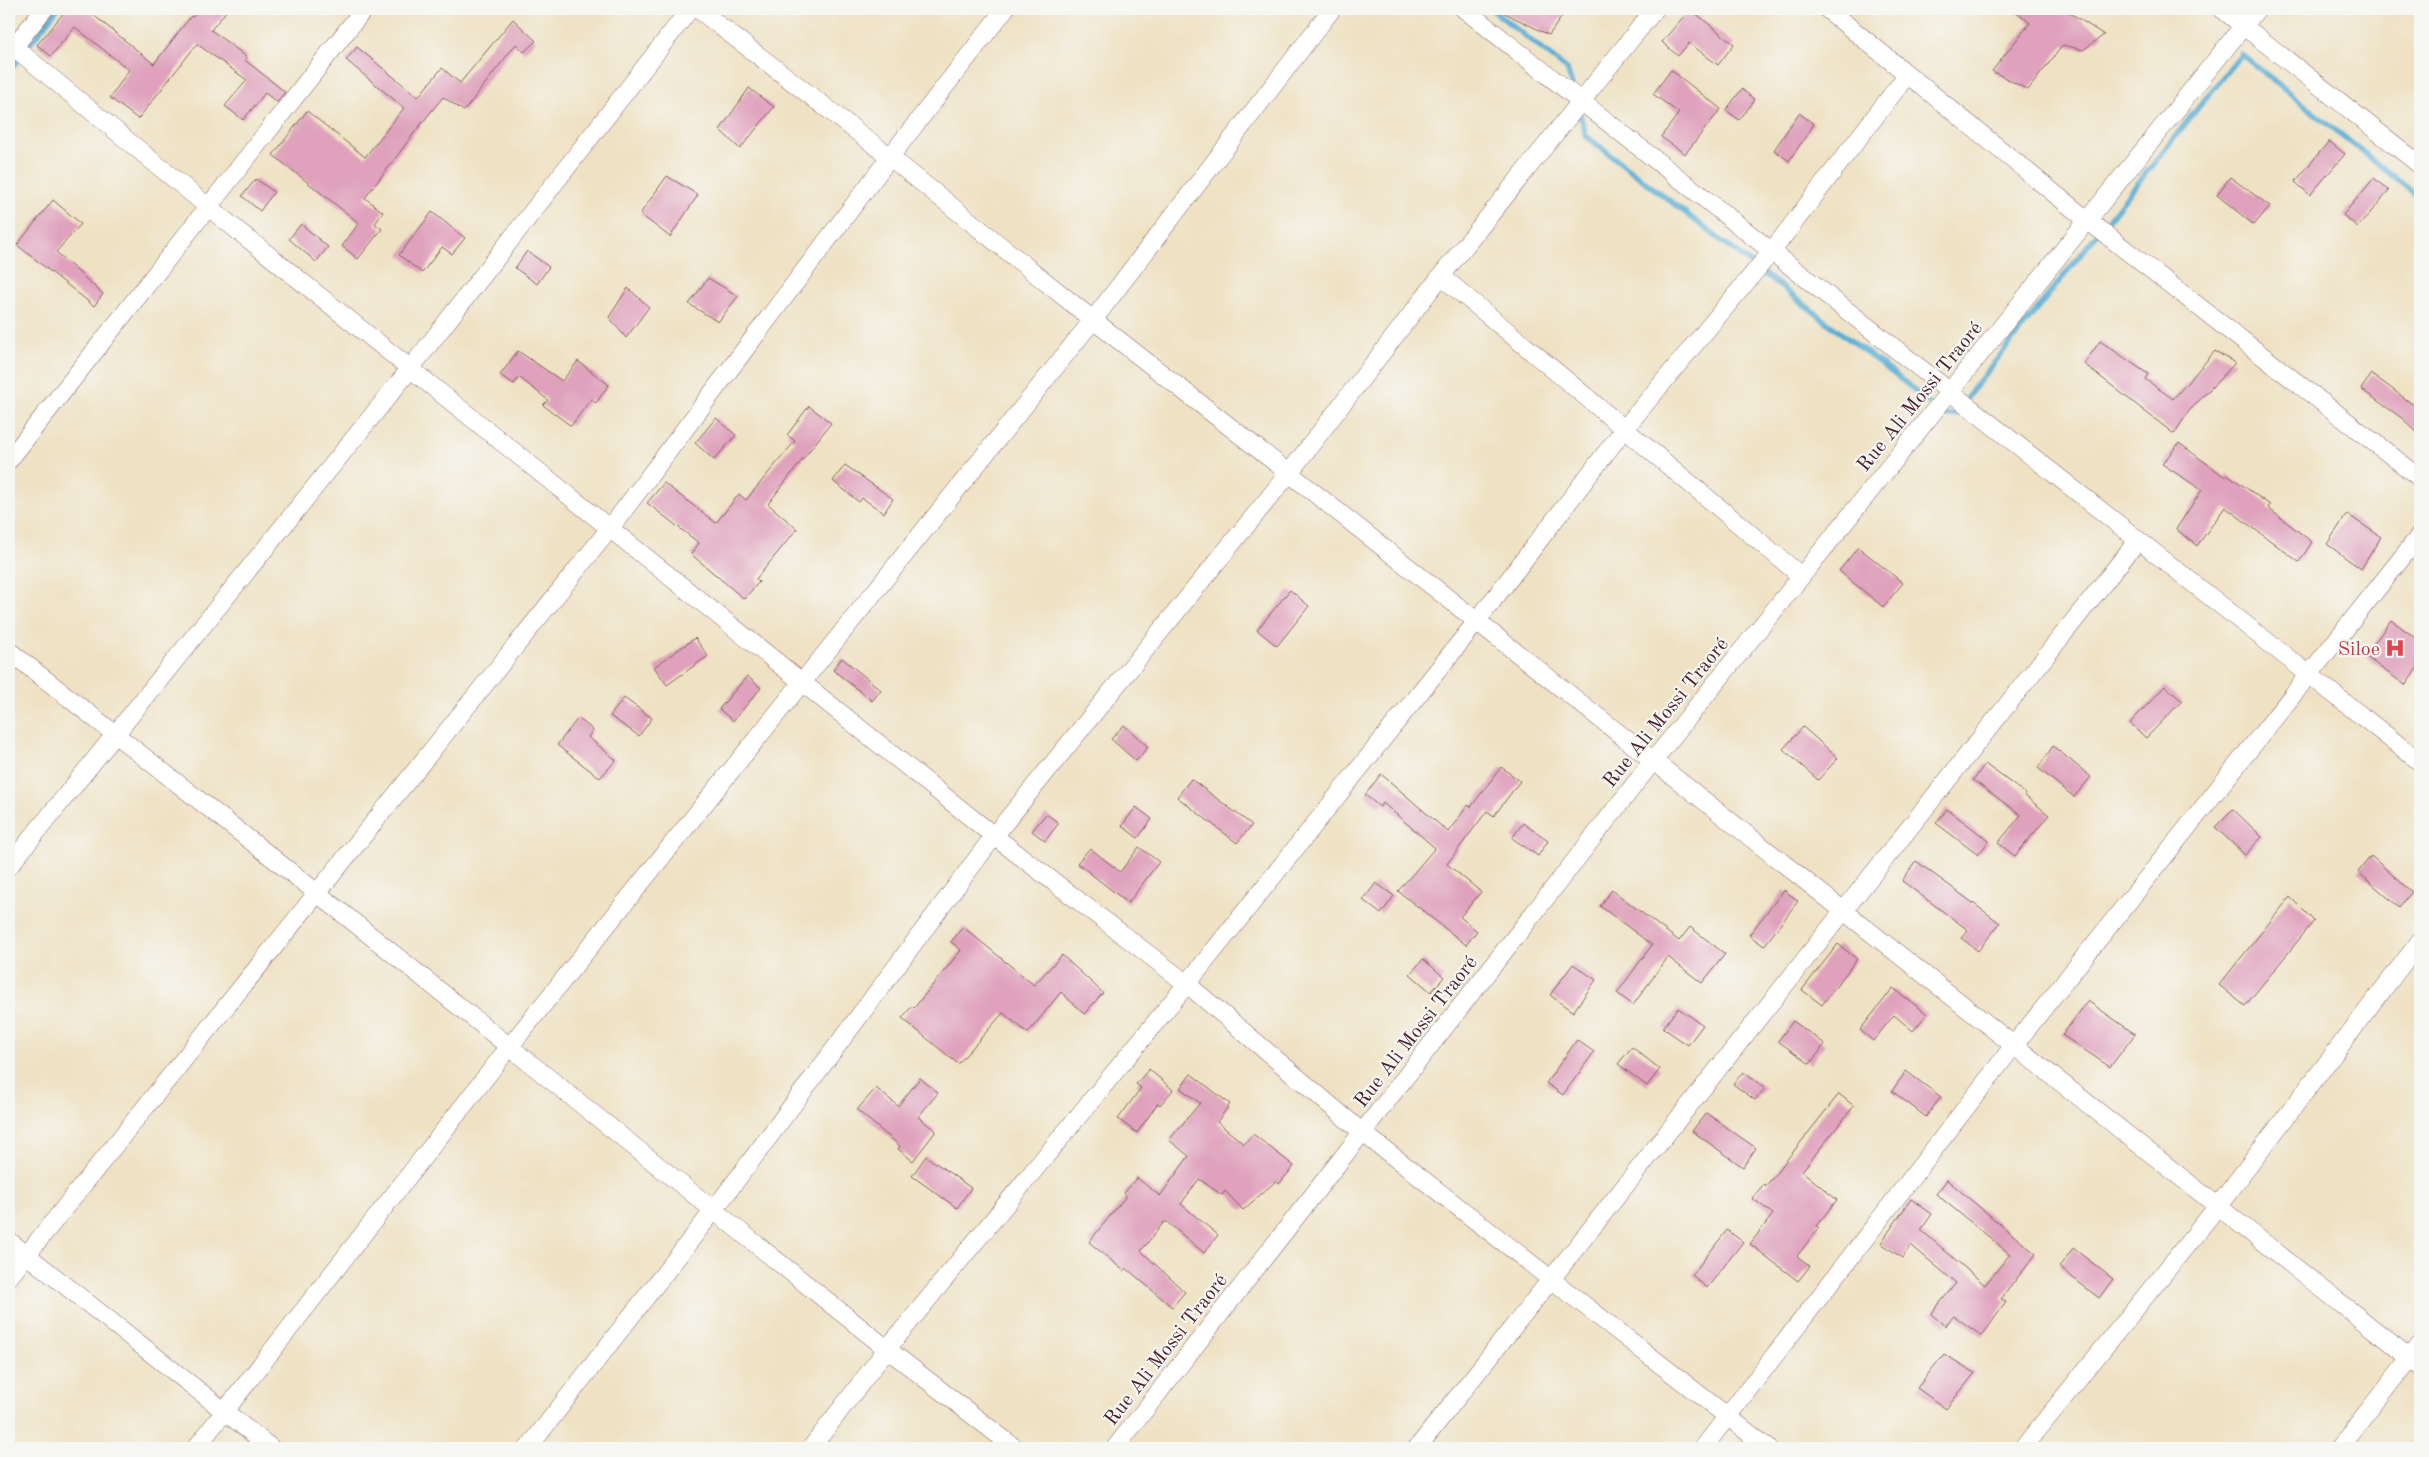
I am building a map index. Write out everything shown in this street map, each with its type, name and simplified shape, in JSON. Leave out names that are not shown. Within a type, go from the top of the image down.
[{"type":"street","points":[[44,9],[10,47],[994,836],[1187,984],[1363,1133],[1768,1448]]},
{"type":"street","points":[[9,460],[207,206],[364,9]]},
{"type":"street","points":[[9,866],[410,369],[690,9]]},
{"type":"street","points":[[698,9],[890,157],[1093,320],[1289,472],[2218,1206],[2417,1356],[2339,1448]]},
{"type":"street","points":[[9,1277],[316,892],[611,527],[890,157],[1005,9]]},
{"type":"street","points":[[196,1448],[510,1046],[1093,320],[1332,9]]},
{"type":"street","points":[[1464,9],[2420,762]]},
{"type":"street","points":[[528,1448],[714,1210],[994,836],[1289,472],[1441,276],[1655,9]]},
{"type":"street","points":[[1827,9],[2087,220],[2420,478]]},
{"type":"street","points":[[2222,9],[2420,165]]},
{"type":"street","name":"Rue Ali Mossi Traoré","points":[[1115,1448],[1653,760],[2257,9]]},
{"type":"street","points":[[811,1448],[887,1349],[1187,984],[1478,621],[1626,428],[1772,251],[1907,75]]},
{"type":"street","points":[[1441,276],[1626,428],[1801,576]]},
{"type":"street","points":[[1703,1448],[2015,1044],[2420,535]]},
{"type":"street","points":[[1416,1448],[1552,1280],[1843,909],[2138,540]]},
{"type":"street","points":[[9,651],[510,1046],[887,1349],[1015,1448]]},
{"type":"street","points":[[2023,1448],[2218,1206],[2420,942]]},
{"type":"street","points":[[9,1241],[271,1448]]},
{"type":"building","points":[[67,9],[86,9],[154,64],[191,16],[193,17],[199,9],[228,9],[211,30],[247,57],[245,60],[285,92],[277,102],[265,93],[243,120],[225,106],[247,80],[197,44],[138,119],[110,98],[129,70],[75,27],[51,56],[37,45]]},
{"type":"building","points":[[1497,9],[1567,9],[1549,35]]},
{"type":"building","points":[[1690,9],[1734,44],[1718,65],[1689,43],[1678,56],[1662,42]]},
{"type":"building","points":[[2013,9],[2064,9],[2104,35],[2083,50],[2063,45],[2028,90],[1992,71],[2030,23]]},
{"type":"building","points":[[513,19],[536,41],[524,52],[516,44],[464,111],[443,97],[365,198],[383,212],[375,224],[382,229],[358,259],[342,246],[359,223],[273,155],[307,111],[365,157],[404,108],[346,60],[357,47],[418,97],[442,68],[460,83]]},
{"type":"building","points":[[1671,70],[1721,109],[1685,154],[1661,137],[1679,113],[1653,94]]},
{"type":"building","points":[[749,88],[774,107],[740,149],[720,130]]},
{"type":"building","points":[[1742,89],[1755,100],[1739,120],[1726,110]]},
{"type":"building","points":[[1799,113],[1814,124],[1789,161],[1774,150]]},
{"type":"building","points":[[2329,141],[2345,154],[2310,195],[2295,182]]},
{"type":"building","points":[[667,176],[698,195],[670,237],[640,214]]},
{"type":"building","points":[[2230,177],[2270,206],[2254,225],[2217,195]]},
{"type":"building","points":[[2374,178],[2389,191],[2358,227],[2343,215]]},
{"type":"building","points":[[256,179],[274,192],[260,211],[242,196]]},
{"type":"building","points":[[53,200],[81,224],[56,252],[103,294],[94,306],[17,245]]},
{"type":"building","points":[[432,212],[465,238],[452,254],[442,247],[422,273],[399,255]]},
{"type":"building","points":[[301,224],[328,247],[316,262],[289,239]]},
{"type":"building","points":[[527,251],[549,267],[537,284],[515,268]]},
{"type":"building","points":[[708,278],[738,296],[718,322],[689,304]]},
{"type":"building","points":[[628,288],[649,307],[626,338],[609,317]]},
{"type":"building","points":[[2100,341],[2148,374],[2145,379],[2173,399],[2215,351],[2235,363],[2189,411],[2174,434],[2084,364]]},
{"type":"building","points":[[518,351],[562,381],[578,361],[609,385],[596,403],[591,399],[571,426],[543,405],[548,400],[519,377],[514,384],[500,375]]},
{"type":"building","points":[[2372,374],[2415,406],[2420,399],[2420,435],[2403,419],[2361,389]]},
{"type":"building","points":[[809,406],[831,423],[768,504],[797,529],[756,579],[759,582],[744,599],[691,554],[699,543],[647,503],[664,483],[716,523],[739,494],[746,500],[795,441],[787,435]]},
{"type":"building","points":[[716,418],[736,435],[714,460],[695,443]]},
{"type":"building","points":[[2179,443],[2225,477],[2227,474],[2270,505],[2268,508],[2312,542],[2299,562],[2225,507],[2197,546],[2176,529],[2202,490],[2162,464]]},
{"type":"building","points":[[845,465],[893,499],[884,513],[862,498],[859,502],[833,481]]},
{"type":"building","points":[[2347,514],[2381,537],[2361,569],[2327,544]]},
{"type":"building","points":[[1858,547],[1903,583],[1883,607],[1839,571]]},
{"type":"building","points":[[1290,590],[1309,606],[1277,646],[1257,630]]},
{"type":"building","name":"Siloe","points":[[2391,620],[2420,641],[2420,664],[2405,685],[2365,656]]},
{"type":"building","points":[[695,638],[708,656],[667,685],[654,667]]},
{"type":"building","points":[[842,658],[881,690],[872,701],[833,670]]},
{"type":"building","points":[[747,676],[761,688],[733,721],[719,709]]},
{"type":"building","points":[[2165,686],[2182,701],[2146,738],[2130,723]]},
{"type":"building","points":[[624,698],[652,718],[639,736],[610,716]]},
{"type":"building","points":[[578,718],[593,730],[588,737],[616,760],[600,778],[557,745]]},
{"type":"building","points":[[1124,725],[1148,747],[1136,761],[1111,739]]},
{"type":"building","points":[[1803,727],[1838,758],[1818,780],[1783,749]]},
{"type":"building","points":[[2053,746],[2091,777],[2074,797],[2038,768]]},
{"type":"building","points":[[1985,764],[2026,794],[2024,795],[2049,815],[2015,856],[1998,843],[2021,815],[1973,780]]},
{"type":"building","points":[[1501,767],[1520,781],[1494,816],[1487,811],[1447,864],[1481,892],[1460,917],[1477,931],[1466,945],[1398,891],[1435,848],[1383,803],[1380,807],[1365,795],[1381,774],[1448,832],[1468,805],[1471,807]]},
{"type":"building","points":[[1191,779],[1252,825],[1237,843],[1177,797]]},
{"type":"building","points":[[1136,807],[1152,819],[1138,838],[1122,826]]},
{"type":"building","points":[[1947,809],[1989,841],[1978,855],[1936,823]]},
{"type":"building","points":[[2233,809],[2262,837],[2245,855],[2215,827]]},
{"type":"building","points":[[1046,814],[1059,823],[1045,841],[1032,831]]},
{"type":"building","points":[[1523,823],[1548,841],[1538,856],[1512,838]]},
{"type":"building","points":[[1139,847],[1159,862],[1128,903],[1077,863],[1090,848],[1120,872]]},
{"type":"building","points":[[2371,856],[2412,892],[2399,907],[2358,872]]},
{"type":"building","points":[[1916,861],[2000,923],[1978,951],[1961,938],[1968,930],[1902,881]]},
{"type":"building","points":[[1376,883],[1394,896],[1381,914],[1363,900]]},
{"type":"building","points":[[1612,890],[1679,941],[1690,927],[1725,954],[1702,983],[1668,957],[1633,1005],[1617,993],[1652,945],[1600,906]]},
{"type":"building","points":[[1784,890],[1798,901],[1764,946],[1749,935]]},
{"type":"building","points":[[2290,897],[2314,921],[2245,1006],[2219,985]]},
{"type":"building","points":[[963,927],[1034,985],[1062,955],[1103,993],[1084,1014],[1061,992],[1028,1033],[1003,1013],[958,1064],[902,1018],[912,1006],[914,1008],[961,950],[951,942]]},
{"type":"building","points":[[1838,944],[1857,959],[1822,1005],[1802,990]]},
{"type":"building","points":[[1423,959],[1444,977],[1431,992],[1410,974]]},
{"type":"building","points":[[1573,964],[1596,980],[1573,1012],[1550,995]]},
{"type":"building","points":[[1893,988],[1927,1014],[1913,1031],[1894,1015],[1873,1041],[1860,1030]]},
{"type":"building","points":[[2088,1001],[2135,1034],[2110,1067],[2062,1035]]},
{"type":"building","points":[[1678,1008],[1703,1025],[1688,1045],[1663,1028]]},
{"type":"building","points":[[1793,1021],[1825,1044],[1810,1064],[1778,1041]]},
{"type":"building","points":[[1577,1040],[1594,1052],[1563,1095],[1546,1083]]},
{"type":"building","points":[[1632,1047],[1660,1069],[1647,1086],[1618,1064]]},
{"type":"building","points":[[1149,1069],[1173,1090],[1160,1105],[1158,1103],[1137,1133],[1118,1119],[1141,1088],[1136,1084]]},
{"type":"building","points":[[1906,1071],[1941,1097],[1926,1117],[1892,1091]]},
{"type":"building","points":[[1743,1072],[1765,1088],[1755,1100],[1733,1084]]},
{"type":"building","points":[[1191,1074],[1230,1104],[1217,1122],[1244,1144],[1253,1134],[1294,1166],[1279,1184],[1276,1181],[1243,1210],[1225,1191],[1222,1195],[1199,1179],[1181,1204],[1218,1235],[1204,1253],[1167,1222],[1164,1222],[1141,1251],[1185,1292],[1172,1307],[1126,1268],[1124,1271],[1089,1242],[1126,1196],[1124,1193],[1137,1178],[1160,1196],[1189,1156],[1169,1140],[1200,1103],[1180,1088]]},
{"type":"building","points":[[920,1078],[938,1093],[918,1117],[936,1131],[913,1161],[898,1149],[900,1146],[857,1110],[876,1088],[898,1106]]},
{"type":"building","points":[[1839,1094],[1854,1106],[1802,1171],[1837,1200],[1816,1226],[1819,1228],[1797,1256],[1810,1266],[1798,1281],[1750,1244],[1773,1214],[1752,1198],[1764,1184],[1766,1186]]},
{"type":"building","points":[[1706,1113],[1756,1148],[1743,1167],[1692,1131]]},
{"type":"building","points":[[926,1156],[971,1188],[957,1208],[912,1176]]},
{"type":"building","points":[[1947,1180],[2036,1254],[2001,1299],[2006,1302],[1982,1336],[1954,1316],[1945,1326],[1931,1314],[1956,1283],[1911,1245],[1902,1258],[1881,1243],[1911,1199],[1932,1214],[1921,1230],[1985,1285],[2010,1254],[1936,1194]]},
{"type":"building","points":[[1727,1230],[1743,1242],[1707,1288],[1692,1275]]},
{"type":"building","points":[[2073,1248],[2113,1279],[2099,1298],[2059,1267]]},
{"type":"building","points":[[1944,1354],[1975,1373],[1946,1409],[1917,1388]]},
{"type":"waterway","points":[[9,71],[57,9]]},
{"type":"waterway","points":[[1491,9],[1567,69],[1573,89]]},
{"type":"waterway","points":[[1579,110],[1586,136],[1912,388],[1943,416],[1957,414],[1974,388],[2241,54],[2420,198]]},
{"type":"place","name":"Siloe","points":[[2395,648]]}]
